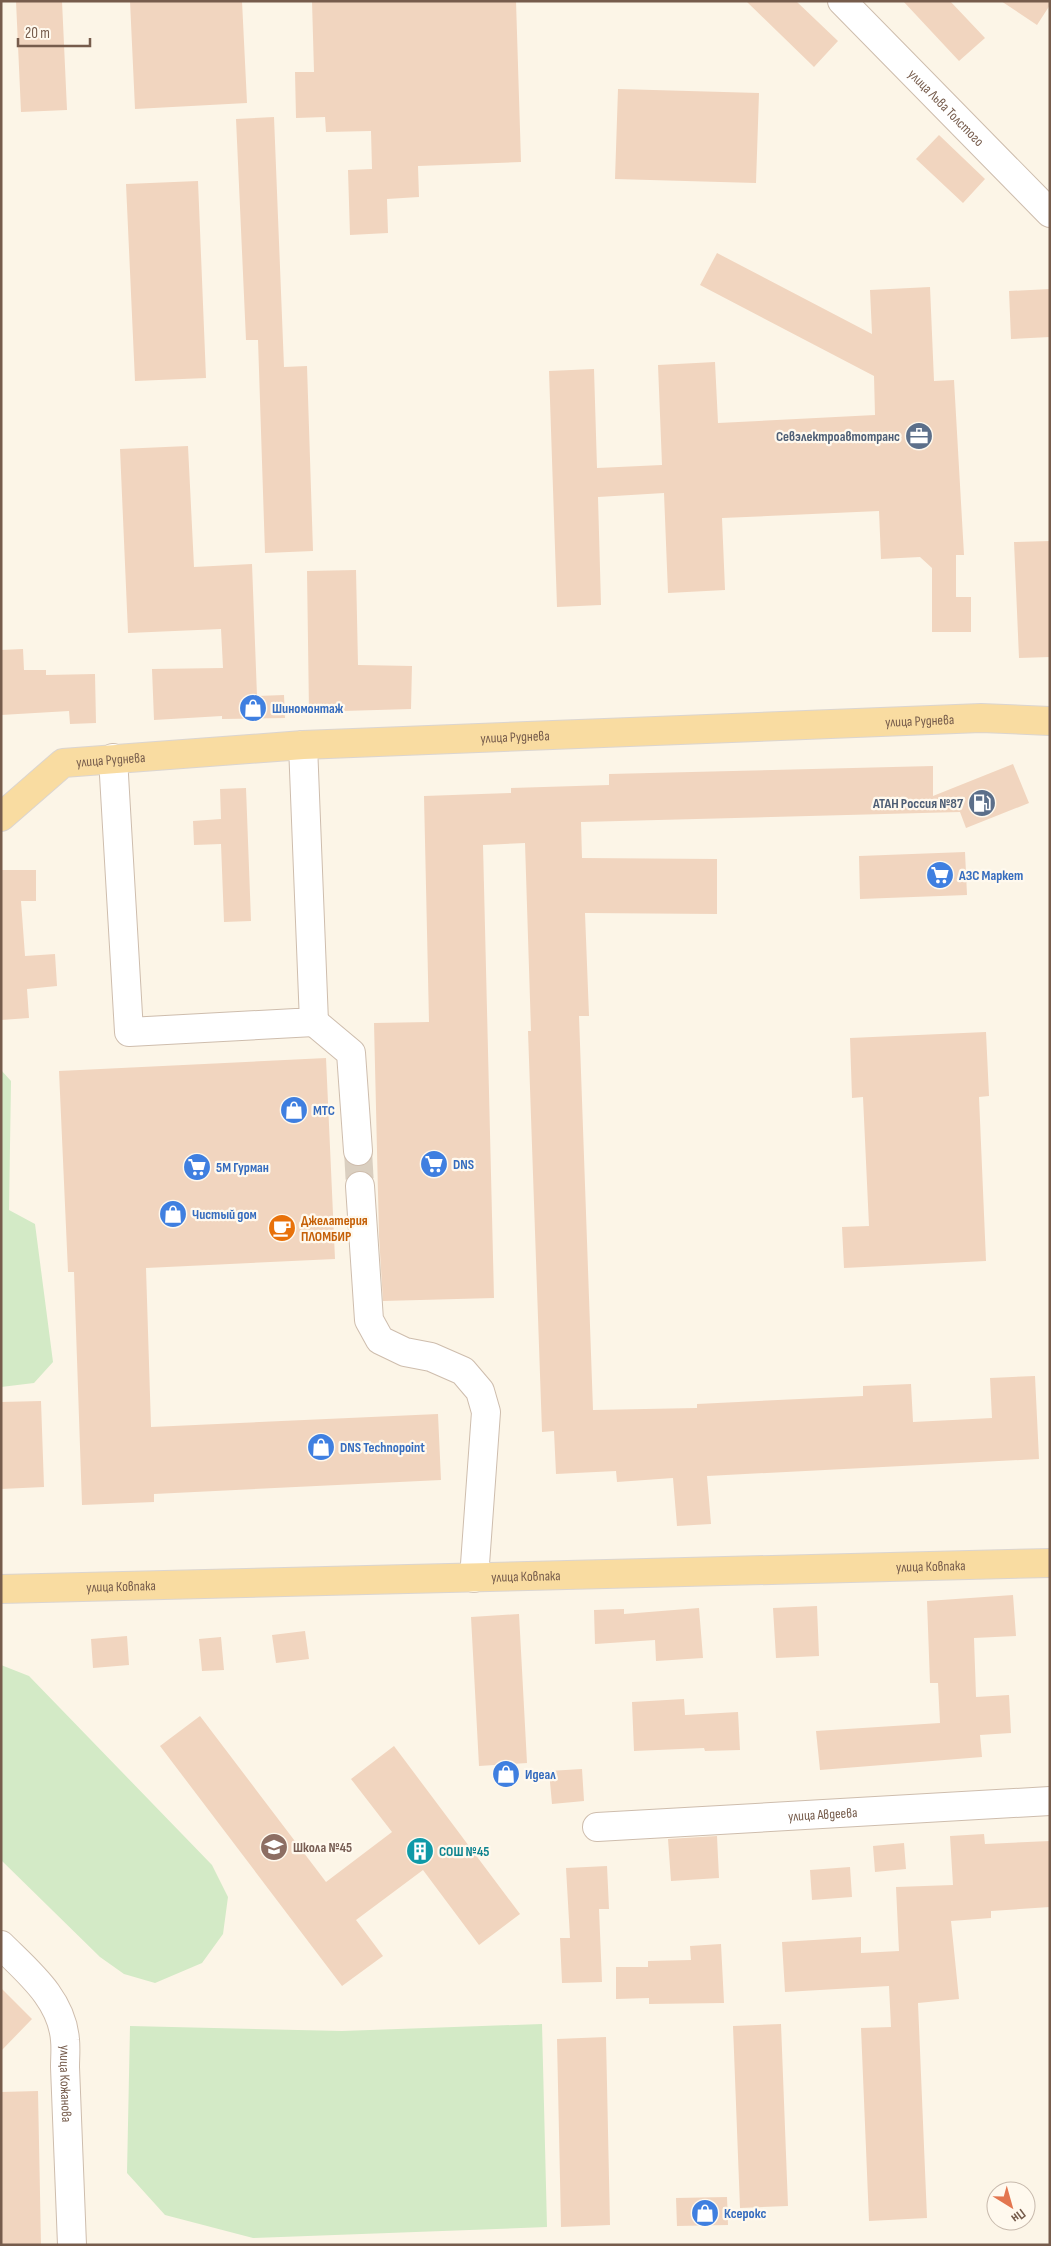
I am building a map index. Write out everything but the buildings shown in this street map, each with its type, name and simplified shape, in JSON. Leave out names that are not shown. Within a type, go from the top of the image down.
[{"type":"main road","name":"улица Руднева","points":[[1,817],[63,764],[113,758],[303,745],[981,718],[1050,721]]},
{"type":"main road","name":"улица Ковпака","points":[[1,1589],[1050,1563]]},
{"type":"street","name":"улица Льва Толстого","points":[[842,1],[1049,212]]},
{"type":"street","points":[[303,745],[314,1022]]},
{"type":"street","points":[[113,758],[129,1032],[314,1022],[352,1053],[358,1151]]},
{"type":"street","points":[[360,1186],[369,1320],[380,1340],[405,1352],[431,1357],[462,1371],[480,1391],[486,1412],[474,1578]]},
{"type":"street","name":"улица Авдеева","points":[[597,1827],[1050,1801]]},
{"type":"street","name":"улица Кожанова","points":[[1,1945],[44,1988],[60,2015],[66,2039],[65,2067],[72,2245]]},
{"type":"street","points":[[70,2214],[87,2245]]},
{"type":"green space","points":[[1,1070],[11,1081],[9,1210],[35,1224],[53,1362],[34,1383],[1,1387]]},
{"type":"green space","points":[[1,1665],[29,1676],[212,1865],[228,1897],[223,1934],[202,1963],[155,1983],[124,1974],[100,1957],[1,1860]]},
{"type":"green space","points":[[542,2024],[547,2227],[253,2238],[165,2215],[127,2173],[130,2026],[342,2031]]},
{"type":"tunnel","points":[[358,1151],[360,1186]]},
{"type":"place","name":"Севэлектроавтотранс","points":[[919,436]]},
{"type":"place","name":"Шиномонтаж","points":[[253,708]]},
{"type":"place","name":"АТАН Россия №87","points":[[982,803]]},
{"type":"place","name":"АЗС Маркет","points":[[940,875]]},
{"type":"place","name":"МТС","points":[[294,1110]]},
{"type":"place","name":"DNS","points":[[434,1164]]},
{"type":"place","name":"5М Гурман","points":[[197,1167]]},
{"type":"place","name":"Чистый дом","points":[[173,1214]]},
{"type":"place","name":"Джелатерия ПЛОМБИР","points":[[282,1228]]},
{"type":"place","name":"DNS Technopoint","points":[[321,1447]]},
{"type":"place","name":"Идеал","points":[[506,1774]]},
{"type":"place","name":"Школа №45","points":[[274,1847]]},
{"type":"place","name":"СОШ №45","points":[[420,1851]]},
{"type":"place","name":"Ксерокс","points":[[705,2213]]}]
